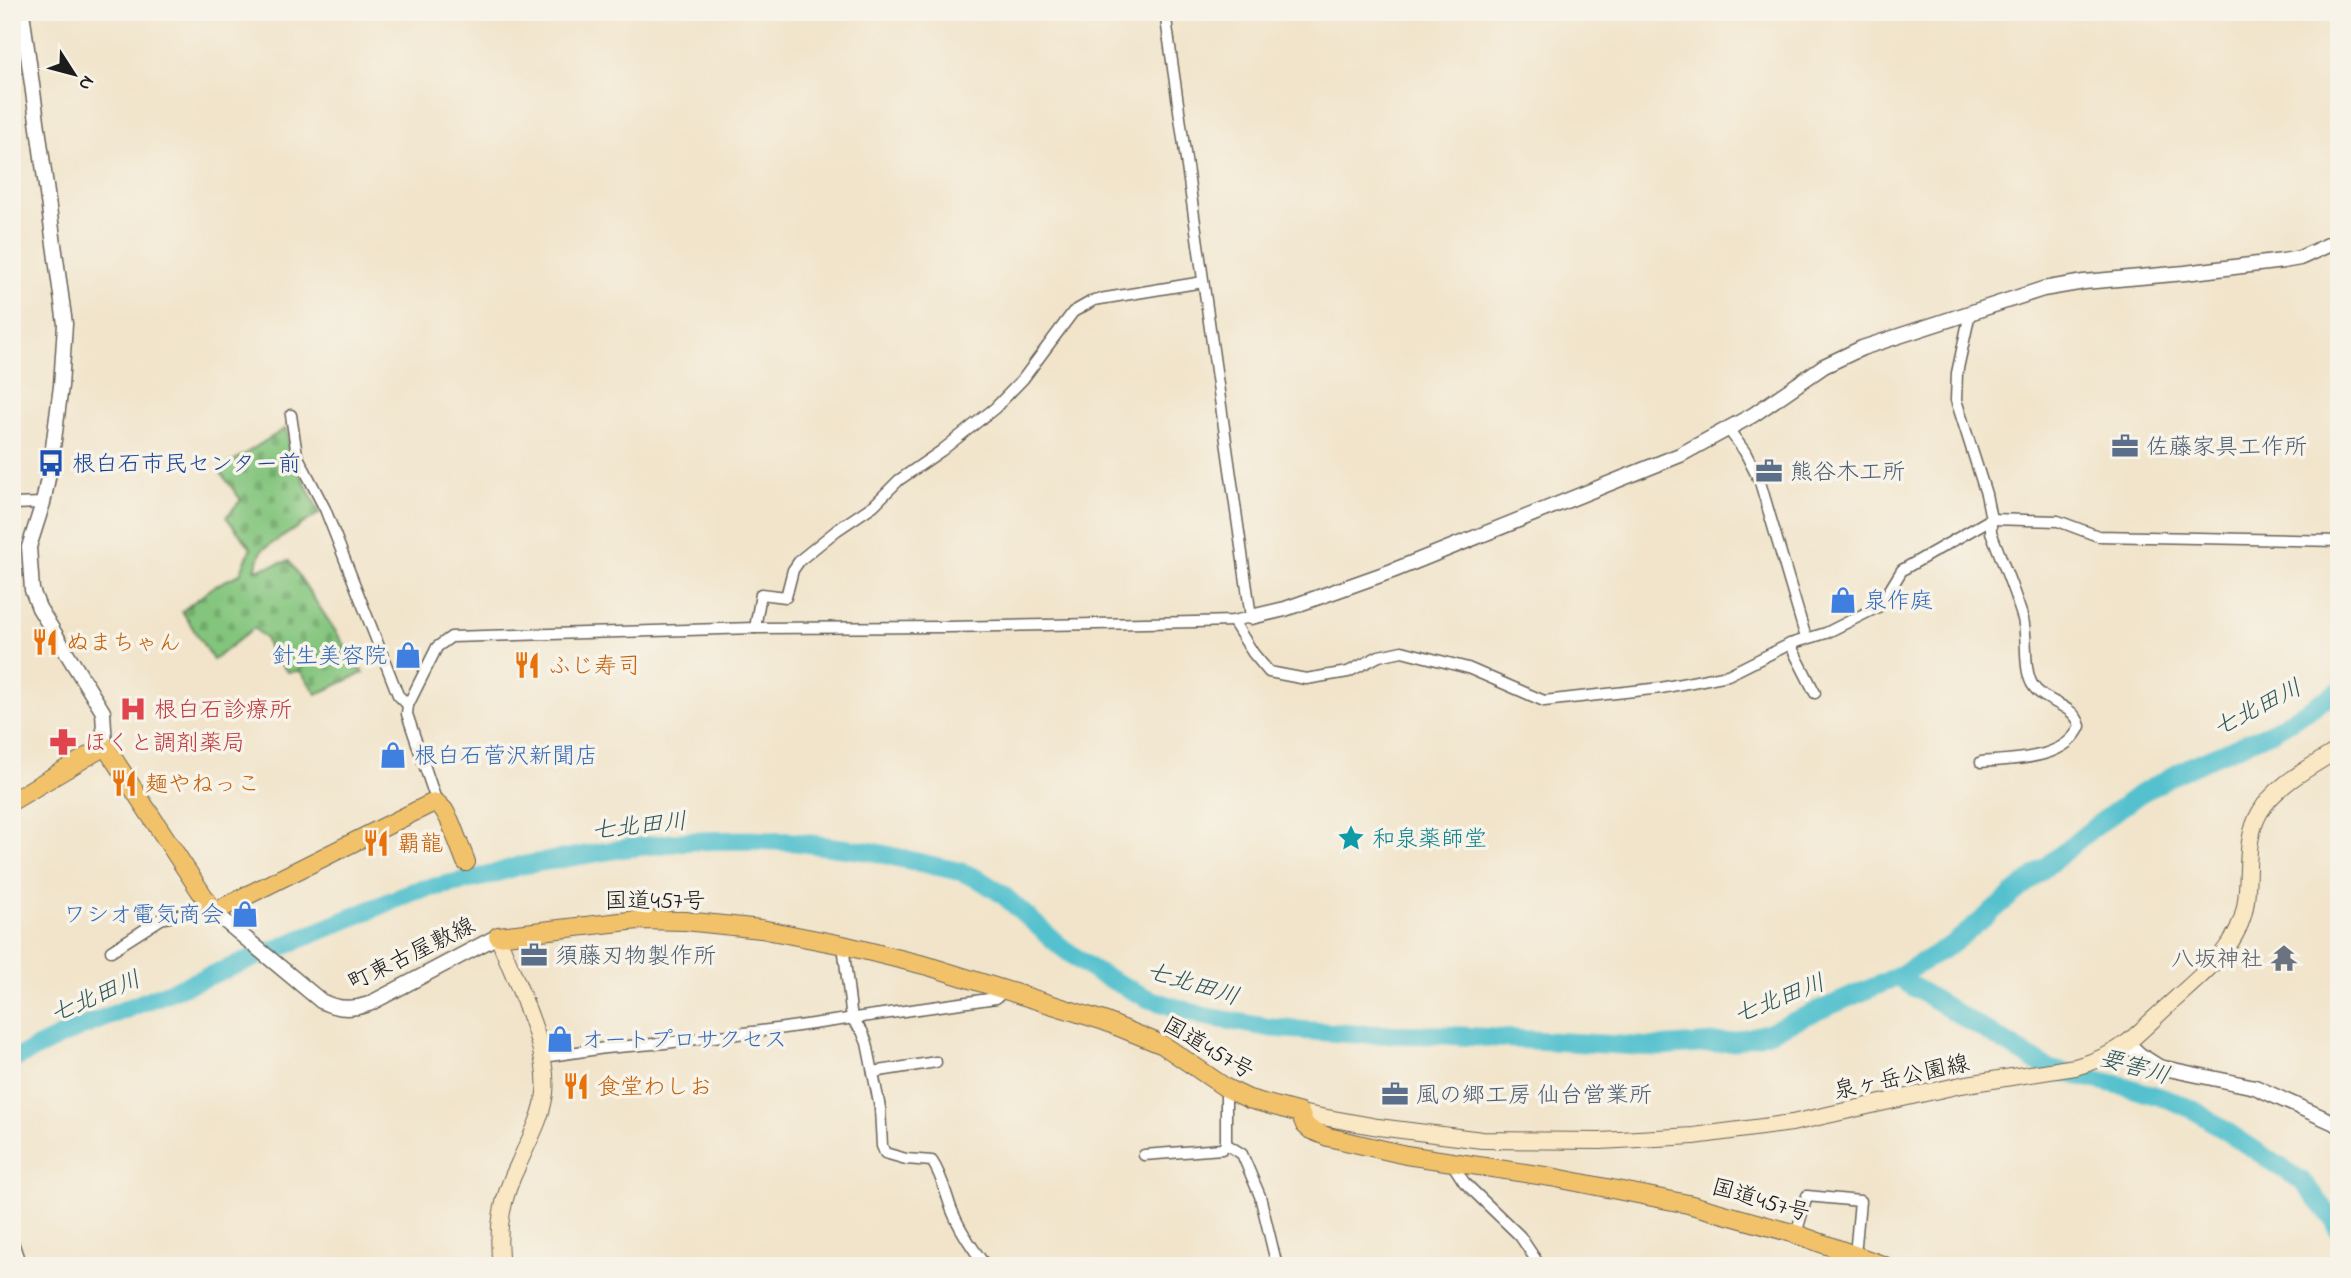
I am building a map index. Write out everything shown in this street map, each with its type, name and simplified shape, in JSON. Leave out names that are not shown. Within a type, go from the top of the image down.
[{"type":"highway","points":[[12,801],[105,746],[209,906],[430,804],[437,803],[444,810],[466,862]]},
{"type":"highway","name":"国道457号","points":[[498,936],[638,920],[685,921],[761,929],[843,945],[928,966],[1104,1021],[1163,1045],[1226,1088],[1250,1099],[1300,1114],[1305,1125],[1311,1130],[1328,1137],[1406,1155],[1551,1177],[1688,1204],[1797,1234],[1885,1266]]},
{"type":"main road","name":"泉ヶ岳公園線","points":[[1300,1114],[1482,1140],[1600,1142],[1694,1136],[1792,1123],[1961,1086],[2076,1068],[2094,1062],[2127,1043],[2227,949],[2240,925],[2246,906],[2249,844],[2261,810],[2289,782],[2339,749]]},
{"type":"main road","points":[[498,936],[543,1057],[545,1081],[543,1104],[537,1123],[503,1203],[498,1242],[502,1266]]},
{"type":"street","points":[[22,12],[65,324],[61,386],[51,463],[43,503],[29,547],[32,590],[39,608],[103,712],[105,746]]},
{"type":"street","points":[[1165,12],[1251,617]]},
{"type":"street","points":[[437,803],[407,714],[408,705],[437,647],[451,637],[755,628],[1233,621],[1285,609],[1392,571],[1680,455],[1729,430],[1800,381],[1848,354],[2043,289],[2084,282],[2283,261],[2300,258],[2339,240]]},
{"type":"street","points":[[755,628],[761,594],[786,597],[793,570],[800,560],[836,530],[874,505],[899,480],[941,452],[995,408],[1023,379],[1073,312],[1094,300],[1203,282]]},
{"type":"street","points":[[1970,313],[1957,373],[1956,400],[1986,494],[1992,519],[1991,532],[2023,620],[2030,681],[2035,689],[2073,713],[2080,726],[2070,741],[2047,752],[1982,762]]},
{"type":"street","points":[[291,415],[297,455],[325,509],[398,695],[408,705]]},
{"type":"street","points":[[1729,430],[1745,452],[1760,482],[1806,638]]},
{"type":"street","points":[[12,504],[43,503]]},
{"type":"street","points":[[1233,621],[1253,653],[1269,672],[1306,679],[1348,672],[1379,656],[1402,651],[1468,668],[1544,701],[1661,688],[1728,675],[1790,644],[1826,633],[1880,606],[1902,570],[1992,519],[2058,521],[2098,536],[2339,541]]},
{"type":"street","points":[[1790,644],[1815,693]]},
{"type":"street","points":[[111,951],[161,919],[209,906]]},
{"type":"street","name":"町東古屋敷線","points":[[209,906],[306,990],[328,1005],[349,1008],[360,1007],[498,936]]},
{"type":"street","points":[[843,945],[852,1019],[862,1031],[867,1043],[880,1108],[885,1153],[906,1159],[932,1161],[944,1183],[951,1209],[964,1235],[986,1266]]},
{"type":"street","points":[[543,1057],[852,1019],[996,998],[1005,991]]},
{"type":"street","points":[[2127,1043],[2160,1067],[2255,1087],[2339,1125]]},
{"type":"street","points":[[873,1072],[936,1062]]},
{"type":"street","points":[[1144,1155],[1222,1149],[1226,1144],[1226,1088]]},
{"type":"street","points":[[1226,1144],[1242,1154],[1261,1196],[1277,1266]]},
{"type":"street","points":[[1451,1162],[1464,1182],[1520,1236],[1540,1266]]},
{"type":"street","points":[[1797,1234],[1807,1196],[1860,1200],[1855,1255]]},
{"type":"street","points":[[12,1239],[21,1266]]},
{"type":"green space","points":[[286,428],[294,462],[320,513],[262,550],[255,570],[289,561],[363,673],[317,694],[300,671],[288,672],[277,660],[273,660],[265,638],[254,628],[213,660],[182,611],[216,585],[240,574],[251,548],[226,517],[241,500],[219,470]]},
{"type":"waterway","name":"七北田川","points":[[12,1060],[74,1030],[415,891],[487,876],[518,866],[627,848],[692,841],[748,840],[795,842],[873,852],[962,872],[1002,894],[1060,946],[1094,971],[1149,999],[1203,1016],[1271,1028],[1354,1034],[1443,1035],[1656,1047],[1731,1042],[1766,1033],[1897,977],[1954,943],[2093,828],[2138,795],[2189,767],[2273,731],[2339,691]]},
{"type":"waterway","name":"要害川","points":[[1897,977],[2049,1069],[2124,1086],[2194,1110],[2302,1181],[2334,1220],[2339,1231]]},
{"type":"place","name":"佐藤家具工作所","points":[[2125,446]]},
{"type":"place","name":"根白石市民センター前","points":[[51,463]]},
{"type":"place","name":"熊谷木工所","points":[[1769,471]]},
{"type":"place","name":"泉作庭","points":[[1843,600]]},
{"type":"place","name":"ぬまちゃん","points":[[45,642]]},
{"type":"place","name":"針生美容院","points":[[408,655]]},
{"type":"place","name":"ふじ寿司","points":[[527,665]]},
{"type":"place","name":"根白石診療所","points":[[133,709]]},
{"type":"place","name":"ほくと調剤薬局","points":[[63,742]]},
{"type":"place","name":"根白石菅沢新聞店","points":[[393,755]]},
{"type":"place","name":"麺やねっこ","points":[[124,783]]},
{"type":"place","name":"和泉薬師堂","points":[[1351,838]]},
{"type":"place","name":"覇龍","points":[[376,843]]},
{"type":"place","name":"ワシオ電気商会","points":[[245,914]]},
{"type":"place","name":"須藤刃物製作所","points":[[534,955]]},
{"type":"place","name":"八坂神社","points":[[2284,958]]},
{"type":"place","name":"オートプロサクセス","points":[[560,1039]]},
{"type":"place","name":"食堂わしお","points":[[576,1086]]},
{"type":"place","name":"風の郷工房 仙台営業所","points":[[1395,1094]]}]
